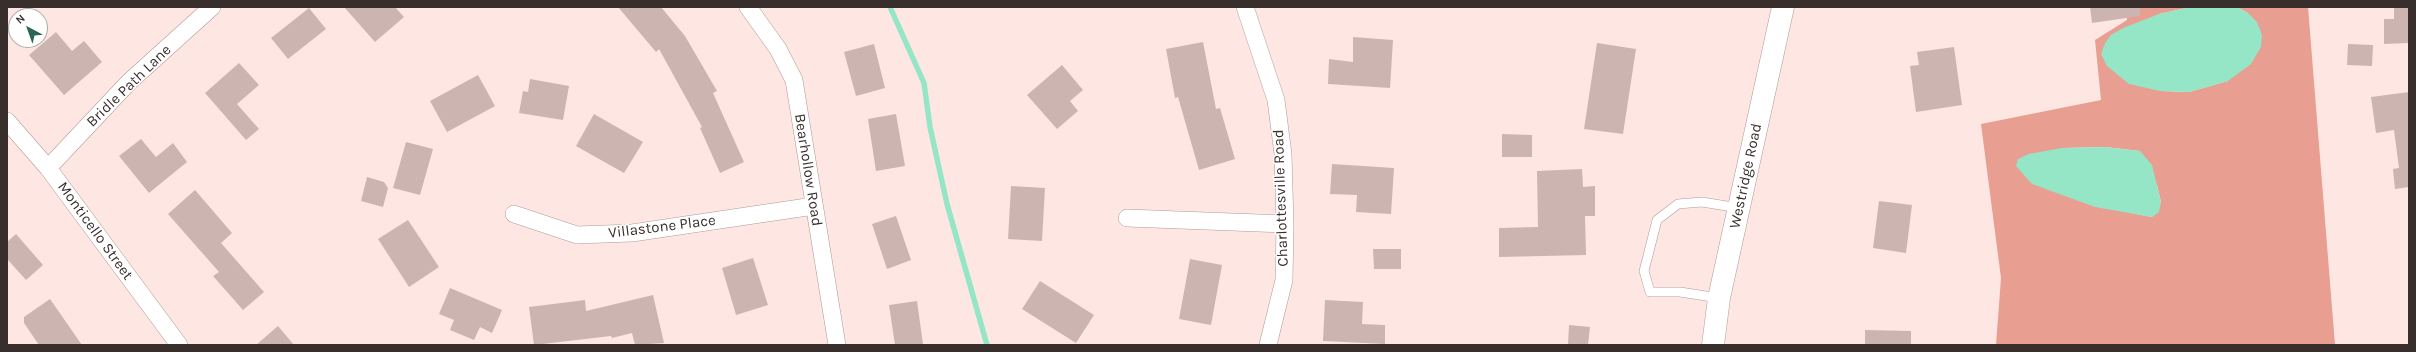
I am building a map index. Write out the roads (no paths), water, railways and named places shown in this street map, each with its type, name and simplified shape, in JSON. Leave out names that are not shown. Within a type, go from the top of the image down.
[{"type":"main road","name":"Westridge Road","points":[[1713,345],[1719,298],[1783,7]]},
{"type":"street","name":"Bridle Path Lane","points":[[48,168],[129,82],[212,7]]},
{"type":"street","name":"Bearhollow Road","points":[[748,7],[778,49],[794,80],[837,345]]},
{"type":"street","name":"Charlottesville Road","points":[[1245,7],[1276,100],[1283,154],[1285,224],[1284,280],[1268,345]]},
{"type":"street","name":"Monticello Street","points":[[7,121],[48,168],[179,345]]},
{"type":"street","name":"Villastone Place","points":[[514,214],[577,235],[616,234],[632,233],[814,206]]},
{"type":"street","points":[[1127,218],[1285,224]]},
{"type":"lane","points":[[1719,298],[1680,292],[1650,292],[1644,270],[1657,220],[1678,204],[1702,202],[1739,208]]},
{"type":"waterway","points":[[890,7],[924,83],[930,127],[947,204],[987,345]]}]
